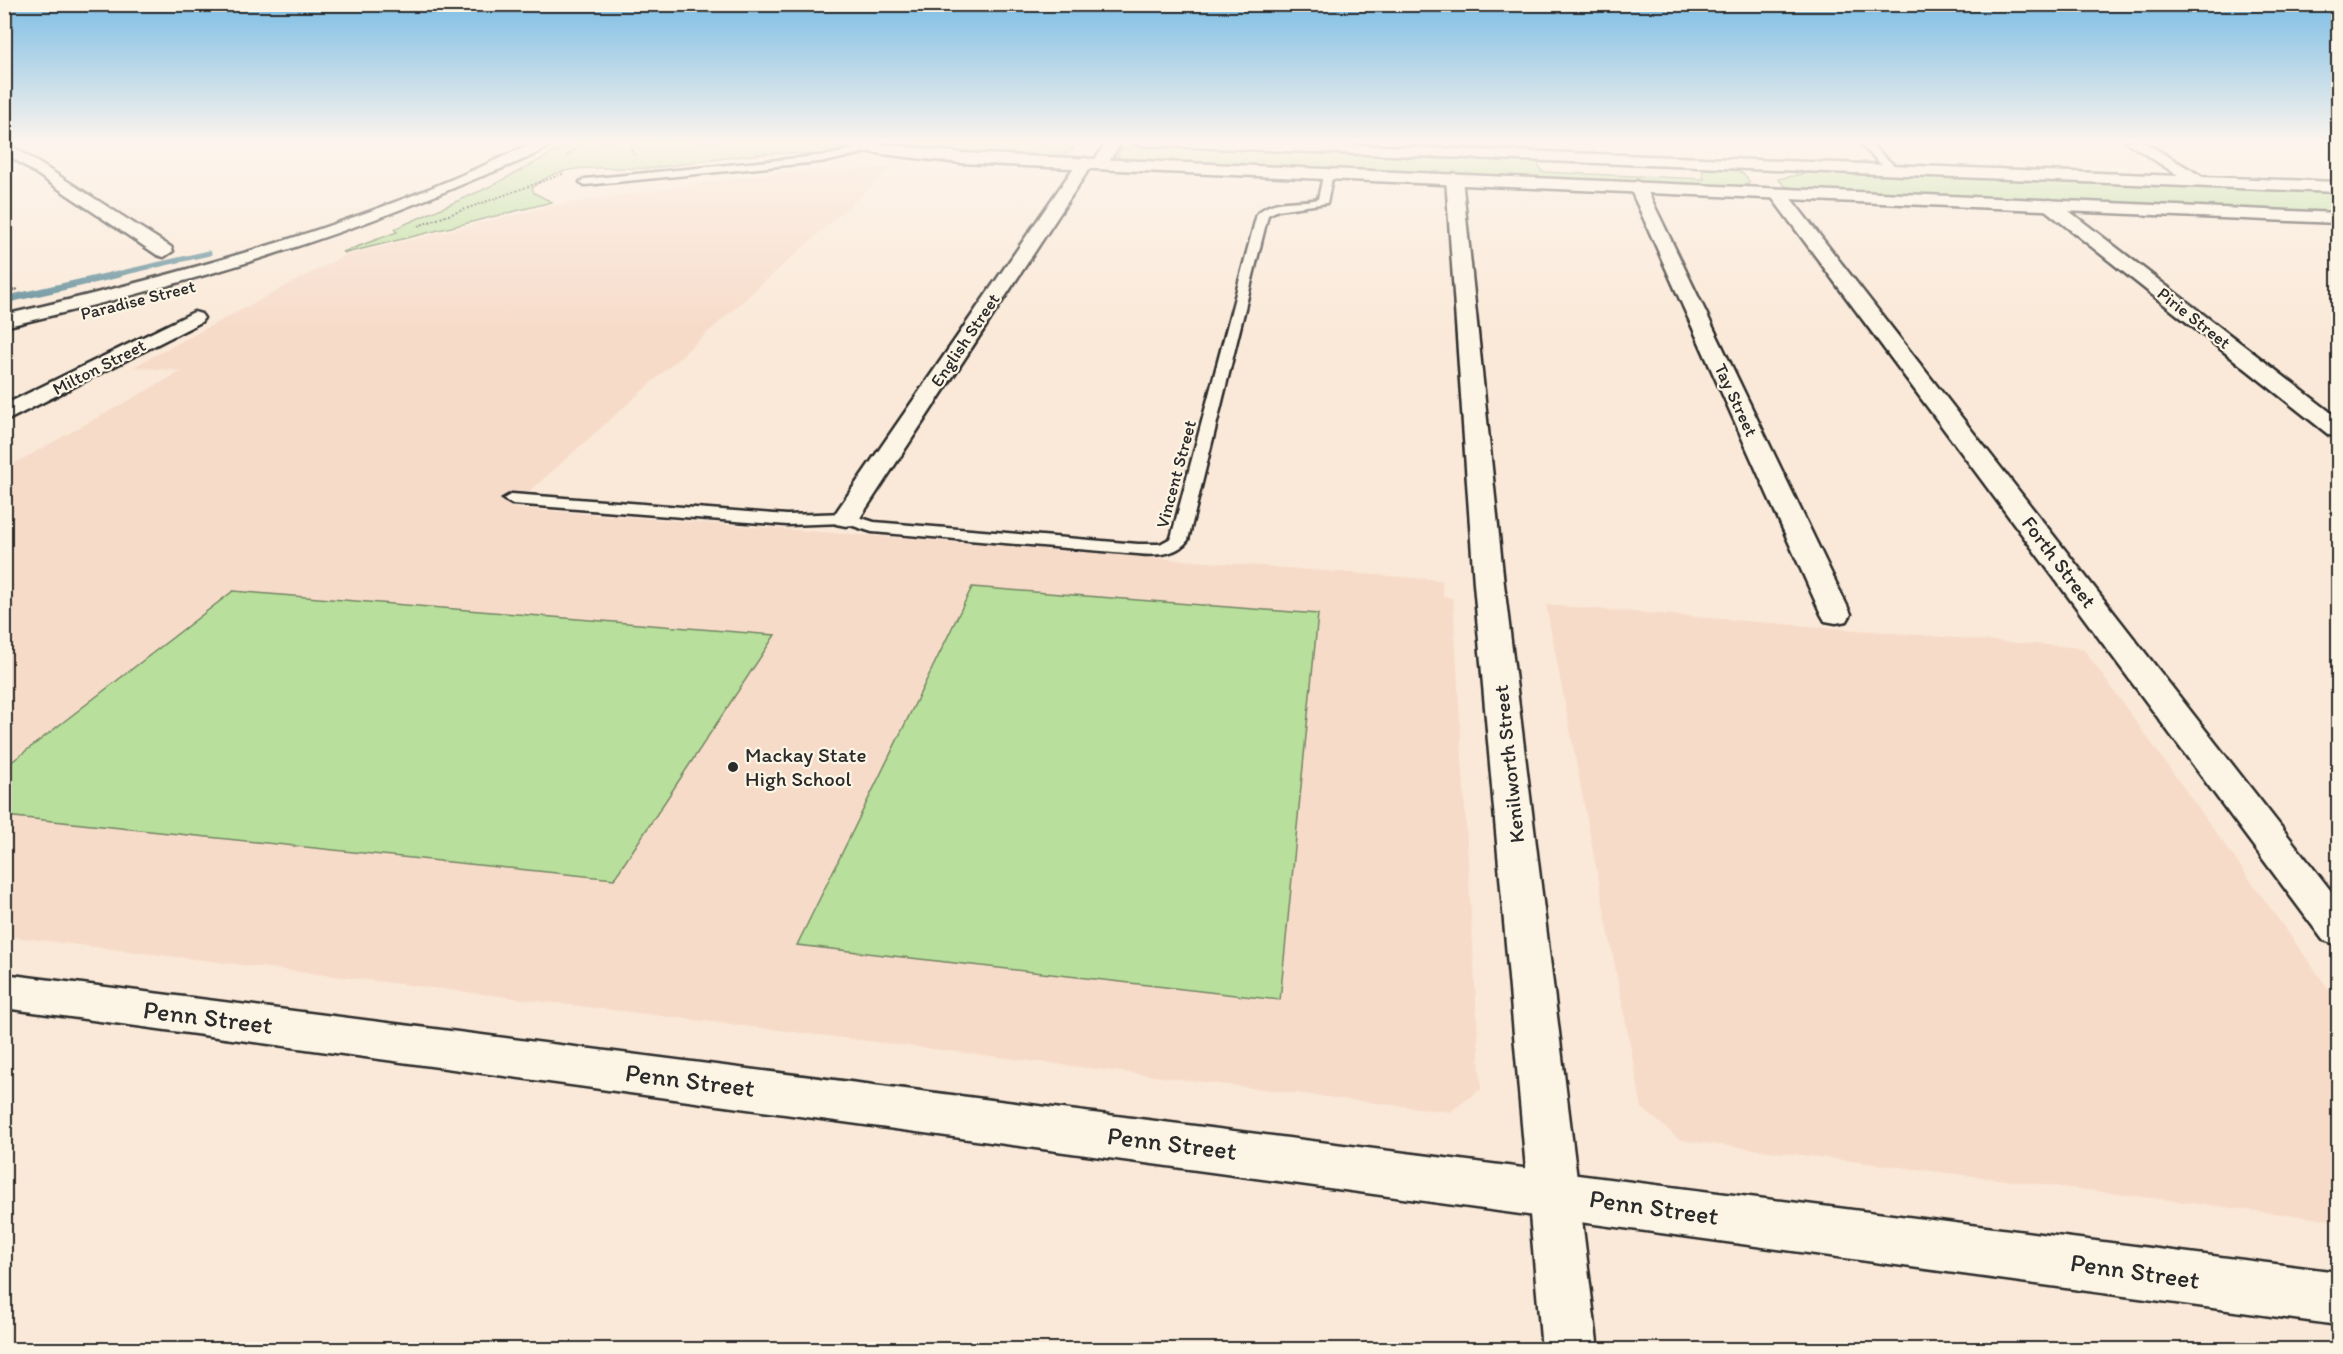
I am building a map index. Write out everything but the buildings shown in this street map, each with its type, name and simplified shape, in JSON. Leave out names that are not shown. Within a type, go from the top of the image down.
[{"type":"street","points":[[93,204],[164,251]]},
{"type":"street","name":"Paradise Street","points":[[4,321],[97,300],[248,258],[371,218],[404,204]]},
{"type":"street","name":"Paradise Street","points":[[4,332],[155,297],[271,264],[360,234],[438,204]]},
{"type":"street","name":"English Street","points":[[846,518],[1056,204]]},
{"type":"street","name":"Kenilworth Street","points":[[1456,204],[1489,585],[1570,1350]]},
{"type":"street","name":"Tay Street","points":[[1645,204],[1836,614]]},
{"type":"street","name":"Forth Street","points":[[1786,204],[2338,929]]},
{"type":"street","points":[[2030,204],[2337,218]]},
{"type":"street","name":"Pirie Street","points":[[2050,205],[2338,430]]},
{"type":"street","name":"Milton Street","points":[[4,415],[194,318]]},
{"type":"street","name":"Penn Street","points":[[4,991],[1555,1193],[2338,1299]]},
{"type":"lane","name":"Vincent Street","points":[[846,518],[872,527],[1138,549],[1157,550],[1171,547],[1179,540],[1263,214],[1273,208],[1312,204]]},
{"type":"lane","points":[[512,499],[787,520],[846,518]]},
{"type":"shaded area","name":"Mackay State High School","points":[[851,204],[511,508],[1442,580],[1443,596],[1453,598],[1481,1089],[1450,1112],[5,936],[4,469],[182,371],[133,367],[343,256],[555,205]]},
{"type":"shaded area","points":[[1546,605],[2083,648],[2338,1002],[2338,1221],[1680,1140],[1642,1108]]},
{"type":"green space","points":[[450,204],[543,204],[343,252],[397,232],[394,229]]},
{"type":"green space","points":[[2141,204],[2338,204],[2338,212]]},
{"type":"green space","points":[[972,587],[1318,614],[1280,1000],[797,945]]},
{"type":"green space","points":[[233,591],[775,635],[614,879],[5,816],[5,767]]},
{"type":"waterway","points":[[113,275],[209,253]]},
{"type":"waterway","points":[[4,300],[119,274]]},
{"type":"place","name":"Mackay State High School","points":[[733,767]]}]
